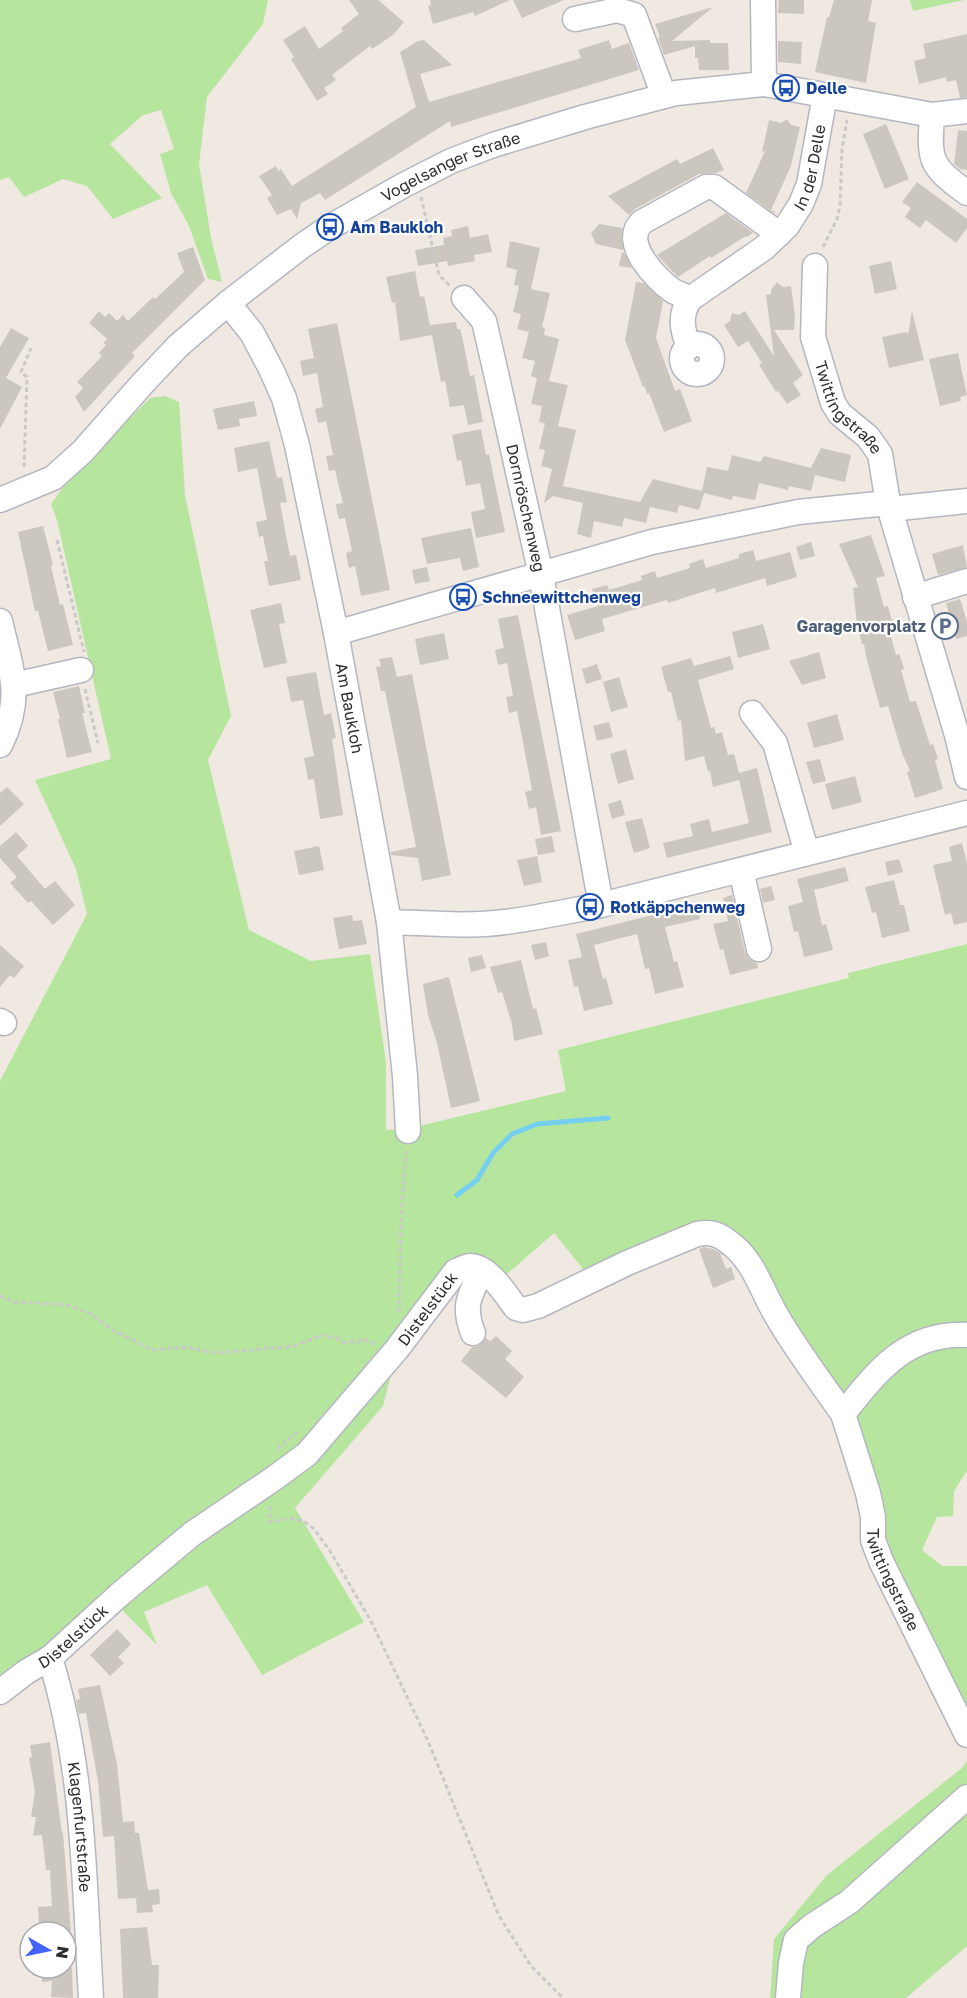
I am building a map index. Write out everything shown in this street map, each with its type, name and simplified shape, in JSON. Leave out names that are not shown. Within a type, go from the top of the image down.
[{"type":"street","points":[[763,0],[764,84]]},
{"type":"street","points":[[575,20],[617,10],[634,15],[664,96]]},
{"type":"street","name":"Vogelsanger Straße","points":[[0,500],[53,478],[83,451],[142,383],[178,346],[228,303],[330,227],[416,178],[451,161],[585,117],[676,93],[764,84],[932,115],[967,111]]},
{"type":"street","name":"In der Delle","points":[[690,299],[764,248],[787,226],[801,204],[809,184],[825,95]]},
{"type":"street","points":[[932,115],[930,147],[936,168],[967,193]]},
{"type":"street","points":[[688,347],[682,331],[682,321],[685,307],[690,299],[674,291],[656,277],[634,243],[638,226],[706,187],[714,187],[779,234]]},
{"type":"street","name":"Twittingstraße","points":[[815,266],[813,337],[833,403],[840,414],[875,444],[880,454],[889,506],[915,597],[962,733],[967,777]]},
{"type":"street","name":"Dornröschenweg","points":[[464,298],[484,321],[541,575],[601,905]]},
{"type":"street","name":"Am Baukloh","points":[[228,303],[252,333],[284,398],[297,445],[336,633],[389,922],[405,1076],[408,1131]]},
{"type":"street","points":[[336,633],[663,540],[798,512],[967,501]]},
{"type":"street","points":[[915,597],[967,581]]},
{"type":"street","points":[[0,621],[14,685],[12,717],[0,745]]},
{"type":"street","points":[[14,685],[81,670]]},
{"type":"street","points":[[752,713],[775,743],[807,853]]},
{"type":"street","points":[[389,922],[455,924],[503,922],[601,905],[967,813]]},
{"type":"street","points":[[741,870],[759,949]]},
{"type":"street","name":"Distelstück","points":[[0,1692],[26,1672],[50,1658],[118,1595],[192,1534],[307,1454],[397,1349],[456,1271],[470,1266],[482,1270],[499,1284],[516,1308],[523,1310],[537,1306],[627,1263],[697,1234],[708,1232],[717,1234],[739,1251],[760,1280],[777,1317],[843,1414]]},
{"type":"street","points":[[474,1333],[467,1317],[469,1299],[482,1270]]},
{"type":"street","points":[[843,1414],[879,1372],[904,1350],[924,1340],[967,1335]]},
{"type":"street","name":"Twittingstraße","points":[[843,1414],[868,1493],[873,1517],[873,1540],[881,1561],[967,1735]]},
{"type":"street","name":"Klagenfurtstraße","points":[[50,1658],[62,1697],[85,1853],[92,1998]]},
{"type":"street","points":[[788,1998],[791,1963],[796,1940],[812,1926],[849,1902],[967,1797]]},
{"type":"path","points":[[815,266],[837,219],[840,206],[842,149],[851,101]]},
{"type":"path","points":[[416,178],[439,275],[464,298]]},
{"type":"path","points":[[26,490],[23,458],[27,377],[21,372],[31,348]]},
{"type":"path","points":[[57,540],[88,668],[81,670],[98,742]]},
{"type":"path","points":[[399,1316],[401,1224],[408,1131]]},
{"type":"path","points":[[0,1296],[15,1302],[68,1305],[91,1314],[114,1330],[153,1350],[185,1347],[216,1353],[295,1346],[322,1335],[337,1338],[344,1343],[366,1340],[382,1348]]},
{"type":"path","points":[[274,1452],[300,1430]]},
{"type":"path","points":[[276,1477],[269,1522],[292,1518],[305,1522],[314,1529],[330,1551],[372,1623],[428,1741],[499,1916],[531,1966],[563,1998]]},
{"type":"green space","points":[[0,0],[268,0],[263,24],[207,97],[199,164],[211,238],[222,282],[208,279],[189,226],[171,193],[160,154],[174,149],[161,110],[143,115],[110,144],[162,198],[113,219],[87,186],[63,179],[24,197],[9,177],[0,180]]},
{"type":"green space","points":[[910,0],[964,0],[913,11]]},
{"type":"green space","points":[[165,396],[179,402],[185,495],[231,716],[208,760],[249,930],[311,961],[370,954],[386,1062],[386,1130],[411,1128],[566,1091],[558,1050],[849,978],[848,973],[967,944],[967,1335],[924,1340],[843,1414],[717,1234],[592,1280],[554,1233],[500,1280],[481,1264],[402,1331],[383,1406],[295,1508],[364,1622],[262,1675],[207,1585],[144,1612],[157,1645],[119,1607],[0,1685],[0,1081],[87,914],[76,869],[35,780],[111,759],[57,520],[51,504],[68,481],[150,398]]},
{"type":"green space","points":[[928,1343],[967,1346],[967,1471],[954,1491],[953,1516],[937,1517],[922,1550],[942,1566],[967,1566],[967,1716],[893,1574],[855,1411],[886,1378]]},
{"type":"green space","points":[[967,1761],[967,1946],[906,1998],[770,1998],[774,1939],[827,1875],[962,1768]]},
{"type":"building","points":[[349,0],[378,0],[404,22],[393,35],[372,49],[370,46],[332,75],[336,80],[324,88],[328,94],[317,101],[291,59],[294,57],[283,40],[305,26],[319,49],[343,31],[341,28],[359,14]]},
{"type":"building","points":[[430,0],[510,0],[475,16],[473,12],[433,24],[428,6],[431,5]]},
{"type":"building","points":[[513,0],[564,0],[522,18]]},
{"type":"building","points":[[779,0],[804,0],[804,14],[778,13]]},
{"type":"building","points":[[834,0],[872,0],[868,21],[876,23],[866,83],[815,72],[827,17],[829,17]]},
{"type":"building","points":[[713,7],[672,41],[710,40],[710,43],[728,43],[729,70],[699,70],[698,58],[695,58],[695,46],[664,55],[655,24]]},
{"type":"building","points":[[967,34],[967,97],[960,98],[956,80],[947,82],[946,77],[919,84],[914,61],[926,58],[923,44]]},
{"type":"building","points":[[424,40],[452,65],[420,74],[429,102],[581,58],[578,50],[609,40],[612,49],[629,43],[639,70],[451,127],[450,121],[325,200],[320,193],[301,203],[297,219],[291,209],[277,215],[267,198],[272,195],[259,176],[276,166],[278,171],[281,169],[292,186],[416,107],[400,52]]},
{"type":"building","points":[[778,41],[802,42],[801,64],[778,62]]},
{"type":"building","points":[[787,119],[791,125],[800,127],[791,166],[771,210],[774,213],[746,193],[765,151],[762,152],[769,120],[781,123]]},
{"type":"building","points":[[886,124],[909,179],[885,189],[863,134]]},
{"type":"building","points":[[958,130],[967,131],[967,170],[960,169],[954,164]]},
{"type":"building","points":[[713,148],[724,170],[699,174],[635,209],[629,215],[608,196],[677,159],[680,164]]},
{"type":"building","points":[[917,182],[967,219],[967,228],[956,243],[926,220],[920,228],[905,217],[911,208],[902,202]]},
{"type":"building","points":[[726,213],[753,233],[711,258],[710,256],[678,277],[657,255]]},
{"type":"building","points":[[599,224],[622,228],[623,250],[596,244],[591,233]]},
{"type":"building","points":[[468,226],[470,238],[488,234],[492,252],[474,255],[475,261],[448,266],[447,261],[418,266],[415,250],[444,245],[443,238],[452,236],[451,230]]},
{"type":"building","points":[[510,241],[540,248],[531,289],[550,293],[542,327],[545,328],[544,335],[559,339],[549,381],[568,385],[558,426],[576,430],[563,486],[640,502],[653,479],[702,491],[707,467],[728,471],[732,455],[760,462],[764,456],[811,468],[821,448],[851,455],[845,482],[815,475],[811,491],[789,486],[788,490],[759,483],[755,500],[733,496],[732,500],[704,493],[699,510],[679,505],[677,513],[650,507],[646,523],[624,518],[622,527],[594,521],[591,538],[577,534],[583,503],[553,496],[544,503],[552,469],[541,466],[545,450],[539,449],[545,423],[539,422],[542,406],[531,404],[537,378],[531,376],[535,361],[522,358],[529,332],[517,329],[521,314],[513,312],[519,286],[514,285],[517,270],[506,267]]},
{"type":"building","points":[[193,247],[205,280],[132,353],[135,356],[84,412],[75,397],[83,388],[77,382],[102,356],[99,353],[106,345],[103,343],[107,339],[89,323],[99,311],[105,317],[109,313],[117,321],[123,315],[128,321],[184,272],[177,253]]},
{"type":"building","points":[[622,252],[624,253],[632,268],[619,266]]},
{"type":"building","points":[[891,261],[897,289],[875,294],[869,266]]},
{"type":"building","points":[[415,271],[420,297],[424,296],[432,335],[400,341],[395,302],[392,303],[386,277]]},
{"type":"building","points":[[636,282],[644,283],[663,301],[656,338],[675,391],[680,389],[692,421],[664,432],[625,340]]},
{"type":"building","points":[[777,282],[783,287],[791,286],[795,317],[794,330],[774,330],[803,375],[793,383],[801,395],[787,404],[778,391],[776,392],[759,365],[762,363],[748,341],[738,347],[724,325],[730,321],[732,313],[739,315],[745,311],[774,356],[766,295],[771,294]]},
{"type":"building","points":[[912,311],[924,360],[889,368],[882,337],[907,332],[908,335]]},
{"type":"building","points":[[456,322],[457,329],[460,329],[462,336],[470,376],[474,375],[483,422],[468,425],[464,405],[450,407],[445,381],[441,382],[430,325]]},
{"type":"building","points":[[337,323],[390,590],[361,596],[355,566],[349,568],[346,553],[352,551],[345,518],[339,519],[337,512],[336,504],[343,503],[335,470],[329,471],[326,456],[333,455],[326,421],[318,423],[315,409],[323,407],[317,373],[303,376],[300,361],[314,358],[308,329]]},
{"type":"building","points":[[11,328],[29,338],[6,378],[22,387],[0,429],[0,347]]},
{"type":"building","points":[[958,353],[967,395],[960,397],[961,401],[940,406],[929,359]]},
{"type":"building","points":[[254,401],[257,416],[239,419],[240,426],[218,430],[213,409]]},
{"type":"building","points":[[481,429],[486,455],[489,454],[505,532],[476,538],[471,512],[485,509],[480,483],[466,486],[461,460],[457,461],[452,435]]},
{"type":"building","points":[[269,441],[277,478],[282,477],[287,502],[280,503],[290,556],[296,555],[301,580],[269,586],[264,561],[268,561],[263,536],[259,537],[256,522],[267,520],[257,468],[238,472],[234,448]]},
{"type":"building","points":[[43,526],[60,605],[63,604],[73,645],[48,651],[38,611],[35,611],[18,532]]},
{"type":"building","points":[[471,528],[479,567],[463,571],[460,558],[427,564],[421,538]]},
{"type":"building","points":[[871,535],[885,576],[876,578],[884,607],[888,606],[892,621],[887,622],[896,655],[899,654],[902,662],[904,669],[901,670],[910,702],[916,701],[930,745],[933,744],[938,759],[935,760],[943,789],[915,798],[907,772],[910,771],[902,753],[888,706],[880,708],[857,624],[853,588],[858,587],[839,544]]},
{"type":"building","points":[[811,542],[815,556],[800,560],[796,547]]},
{"type":"building","points":[[963,545],[967,567],[938,575],[932,554]]},
{"type":"building","points":[[753,550],[756,561],[790,552],[797,577],[767,586],[765,578],[716,593],[715,588],[668,603],[667,600],[602,619],[605,631],[575,640],[567,615],[598,606],[592,589],[607,585],[609,590],[642,580],[641,576],[655,571],[657,578],[690,568],[689,564],[703,559],[706,568],[739,558],[739,554]]},
{"type":"building","points":[[427,567],[430,581],[415,584],[412,570]]},
{"type":"building","points":[[960,599],[967,622],[967,636],[956,639],[946,603]]},
{"type":"building","points":[[281,603],[285,623],[279,624],[287,663],[264,668],[250,610]]},
{"type":"building","points":[[518,615],[561,831],[541,835],[536,807],[529,809],[525,792],[532,790],[517,711],[509,713],[506,697],[513,696],[507,663],[498,665],[495,650],[504,648],[498,619]]},
{"type":"building","points":[[763,624],[770,649],[738,658],[732,632]]},
{"type":"building","points":[[444,633],[449,659],[420,665],[415,639]]},
{"type":"building","points":[[819,652],[826,678],[802,685],[789,661]]},
{"type":"building","points":[[730,656],[734,669],[698,680],[711,728],[714,727],[716,734],[722,732],[728,755],[734,754],[739,773],[757,768],[772,832],[667,858],[663,843],[693,836],[690,824],[709,819],[712,832],[749,823],[739,780],[713,787],[704,756],[685,761],[681,720],[678,721],[671,692],[668,692],[661,667],[691,658],[694,666]]},
{"type":"building","points":[[392,657],[397,677],[412,674],[451,875],[422,881],[418,858],[391,855],[391,852],[416,847],[385,691],[381,691],[376,667],[381,666],[379,659]]},
{"type":"building","points":[[597,664],[602,679],[586,684],[582,669]]},
{"type":"building","points":[[316,672],[324,715],[331,713],[336,738],[332,739],[343,815],[320,819],[314,779],[308,780],[304,758],[314,756],[303,700],[291,702],[286,677]]},
{"type":"building","points":[[619,677],[628,707],[611,712],[603,682]]},
{"type":"building","points":[[79,686],[85,713],[82,713],[92,752],[67,758],[53,692]]},
{"type":"building","points":[[837,714],[844,740],[814,748],[807,723]]},
{"type":"building","points":[[609,722],[613,737],[597,741],[593,726]]},
{"type":"building","points":[[626,749],[634,779],[618,784],[610,754]]},
{"type":"building","points":[[820,759],[826,781],[813,784],[806,762]]},
{"type":"building","points":[[855,776],[862,802],[832,810],[825,784]]},
{"type":"building","points":[[7,787],[24,804],[0,826],[0,793]]},
{"type":"building","points":[[621,800],[625,815],[612,819],[608,804]]},
{"type":"building","points":[[642,818],[650,848],[634,853],[625,822]]},
{"type":"building","points":[[16,832],[28,846],[17,856],[45,889],[55,881],[75,905],[53,925],[10,883],[17,877],[0,858],[0,846]]},
{"type":"building","points":[[552,836],[555,852],[538,855],[535,839]]},
{"type":"building","points":[[962,843],[967,863],[967,922],[954,925],[951,913],[945,915],[933,865],[952,861],[949,847]]},
{"type":"building","points":[[319,846],[324,870],[299,875],[294,851]]},
{"type":"building","points":[[537,856],[542,882],[524,886],[517,860]]},
{"type":"building","points":[[899,859],[903,872],[888,876],[885,862]]},
{"type":"building","points":[[845,867],[849,881],[814,890],[822,925],[826,924],[833,950],[804,957],[798,931],[794,932],[788,906],[803,902],[797,879]]},
{"type":"building","points":[[894,880],[900,905],[904,905],[910,931],[882,938],[876,912],[872,913],[865,887]]},
{"type":"building","points":[[771,886],[775,900],[763,903],[760,889]]},
{"type":"building","points":[[732,895],[745,952],[749,959],[757,963],[758,968],[730,975],[713,924],[728,921],[723,898]]},
{"type":"building","points":[[697,904],[700,919],[665,927],[674,962],[677,961],[684,987],[655,994],[649,968],[645,969],[637,934],[594,945],[603,979],[606,978],[613,1004],[584,1011],[578,986],[574,987],[568,960],[582,957],[576,934]]},
{"type":"building","points":[[352,915],[353,921],[362,920],[367,944],[339,949],[333,918]]},
{"type":"building","points":[[546,942],[549,956],[535,960],[531,945]]},
{"type":"building","points":[[0,945],[24,966],[14,978],[10,975],[0,987]]},
{"type":"building","points":[[482,955],[486,968],[471,972],[468,958]]},
{"type":"building","points":[[521,960],[533,1009],[536,1008],[543,1034],[514,1041],[512,1024],[502,992],[498,993],[490,967]]},
{"type":"building","points":[[449,977],[480,1101],[451,1108],[437,1043],[428,1015],[423,984]]},
{"type":"building","points":[[704,1247],[720,1253],[726,1269],[731,1267],[735,1279],[713,1288],[699,1249]]},
{"type":"building","points":[[496,1336],[512,1351],[505,1359],[524,1377],[506,1398],[461,1361],[472,1347],[478,1346],[486,1338],[490,1341]]},
{"type":"building","points":[[117,1629],[131,1644],[118,1657],[124,1663],[110,1676],[90,1655]]},
{"type":"building","points":[[100,1685],[117,1764],[123,1822],[134,1821],[135,1833],[139,1833],[148,1890],[159,1889],[160,1904],[152,1905],[153,1912],[137,1913],[136,1898],[118,1899],[114,1836],[103,1837],[98,1782],[86,1713],[79,1714],[76,1700],[80,1699],[78,1689]]},
{"type":"building","points":[[50,1742],[63,1833],[70,1920],[39,1920],[38,1907],[52,1906],[50,1870],[46,1870],[42,1835],[33,1836],[36,1817],[31,1817],[35,1792],[29,1758],[32,1757],[30,1745]]},
{"type":"building","points":[[147,1927],[152,1965],[159,1965],[158,1998],[123,1998],[120,1929]]},
{"type":"building","points":[[42,1980],[72,1980],[73,1998],[51,1997],[52,1981],[42,1982]]},
{"type":"waterway","points":[[457,1195],[477,1180],[493,1153],[512,1134],[537,1124],[608,1118]]},
{"type":"place","name":"Delle","points":[[786,88]]},
{"type":"place","name":"Am Baukloh","points":[[330,227]]},
{"type":"place","name":"Schneewittchenweg","points":[[463,597]]},
{"type":"place","name":"Garagenvorplatz","points":[[945,626]]},
{"type":"place","name":"Rotkäppchenweg","points":[[590,907]]}]
